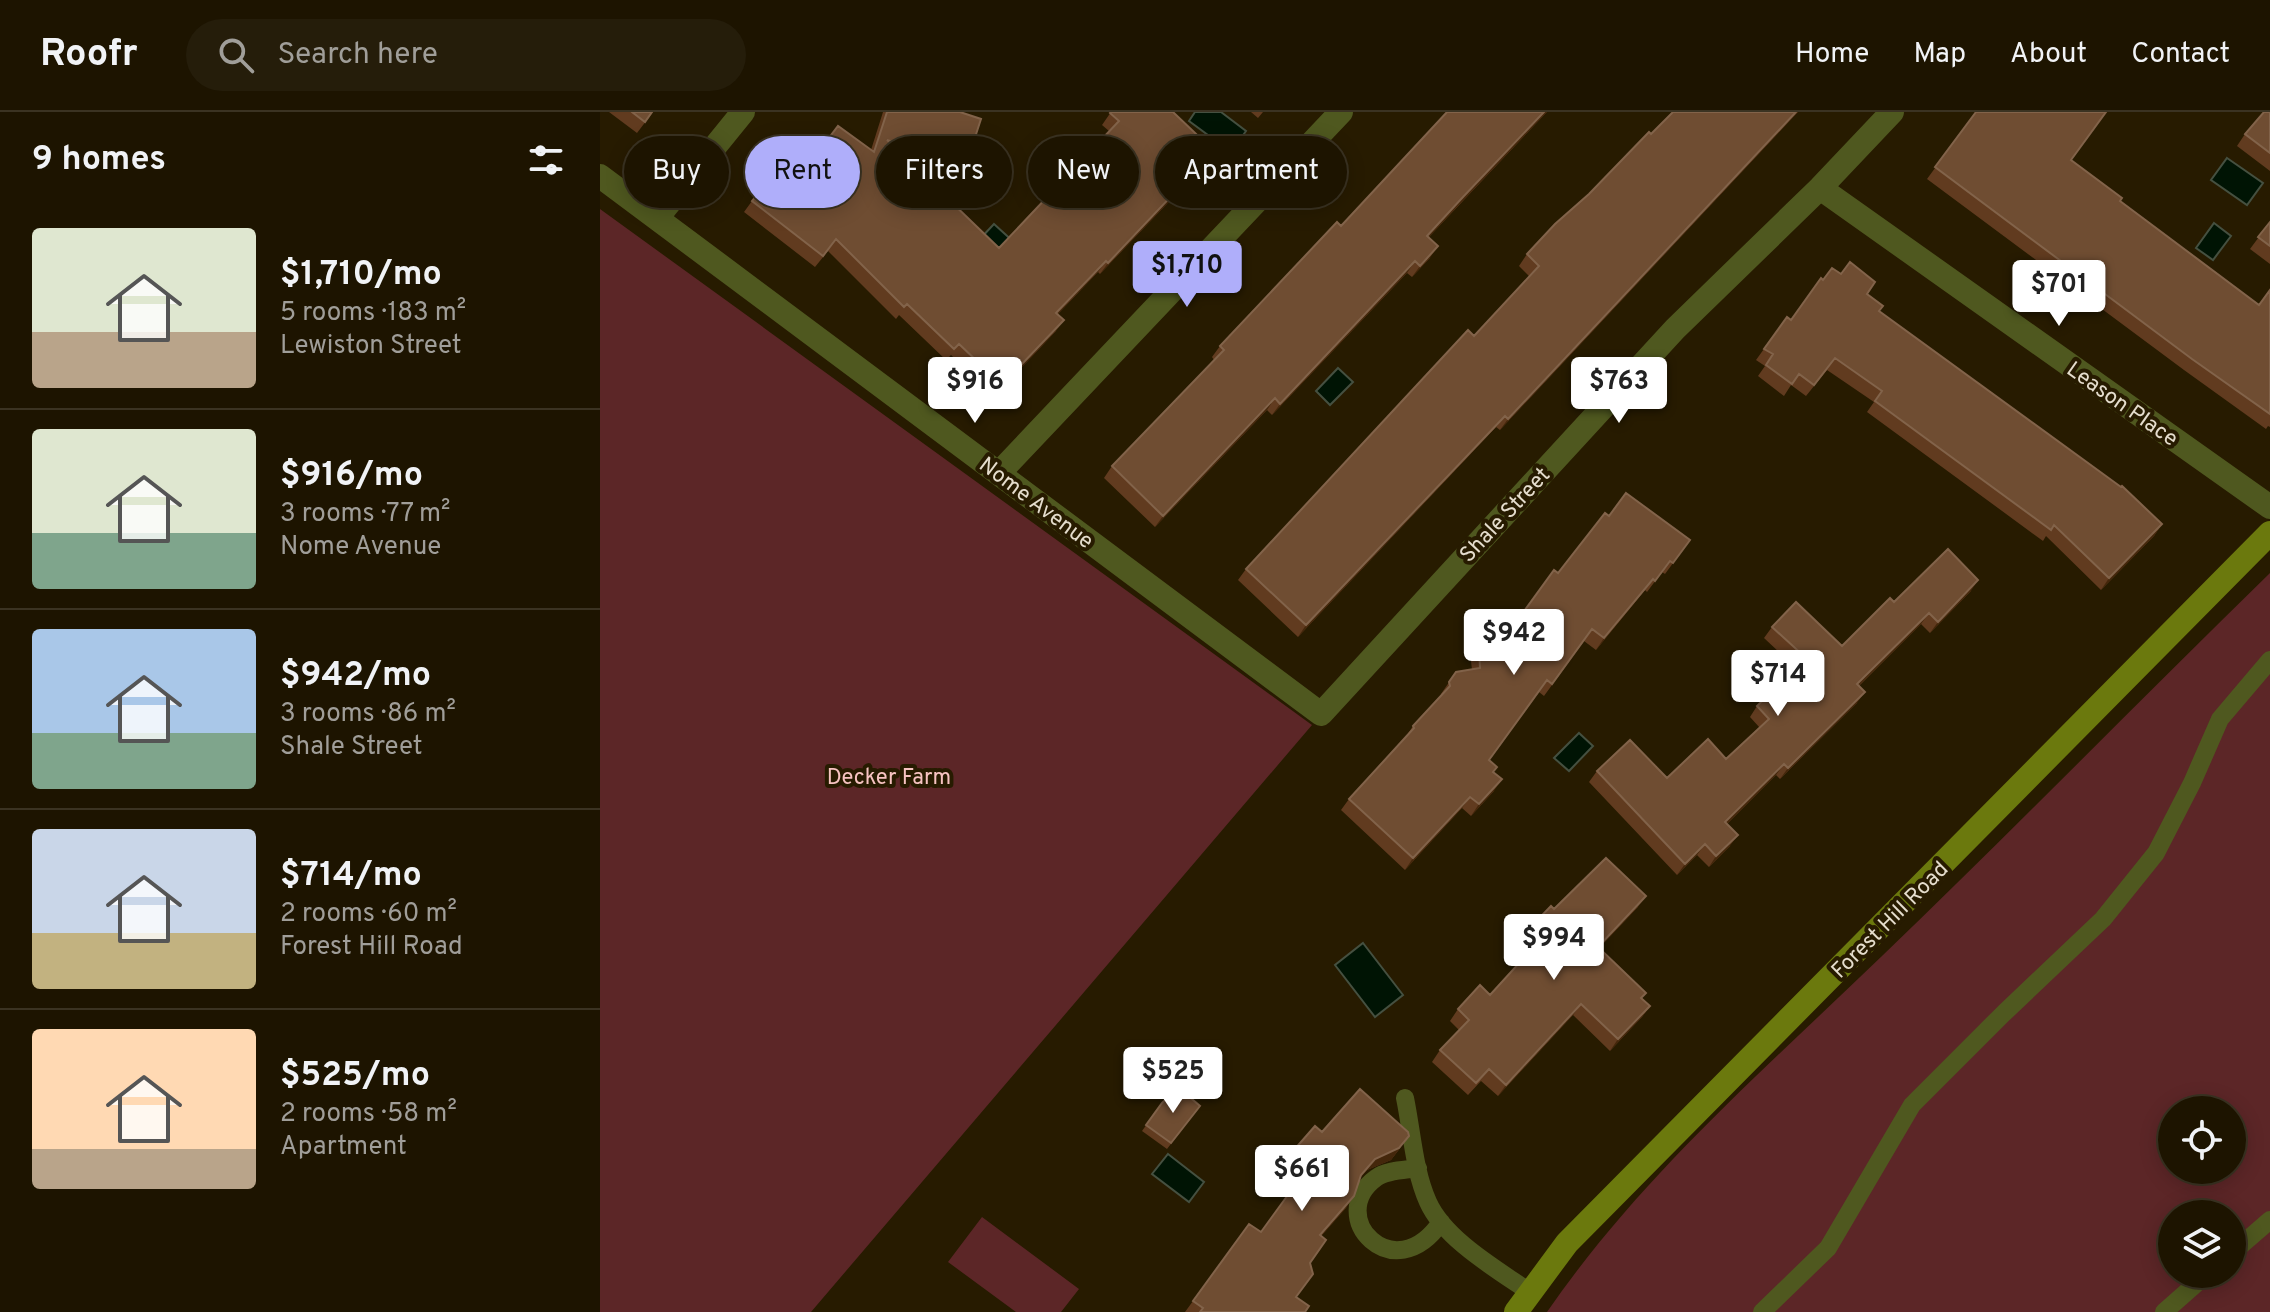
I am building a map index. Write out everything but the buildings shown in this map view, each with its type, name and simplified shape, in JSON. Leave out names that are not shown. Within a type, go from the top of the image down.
[{"type":"street","points":[[657,218],[743,112]]},
{"type":"street","points":[[999,473],[1341,112]]},
{"type":"street","name":"Shale Street","points":[[1321,714],[1675,329],[1820,188],[1892,112]]},
{"type":"street","name":"Nome Avenue","points":[[600,176],[1321,714]]},
{"type":"street","name":"Leason Place","points":[[1820,188],[2270,507]]},
{"type":"street","name":"Forest Hill Road","points":[[1524,1302],[1567,1243],[2270,533]]},
{"type":"lane","points":[[1762,1312],[1828,1248],[1912,1105],[2103,919],[2156,853],[2220,719],[2270,660]]},
{"type":"lane","points":[[1405,1098],[1428,1203],[1441,1222],[1524,1302]]},
{"type":"lane","points":[[1418,1168],[1378,1175],[1367,1187],[1359,1200],[1358,1217],[1366,1236],[1383,1249],[1411,1249],[1429,1239],[1441,1222]]},
{"type":"lane","points":[[2246,1241],[2270,1220]]},
{"type":"lane","points":[[2164,1312],[2191,1288]]},
{"type":"green space","name":"Decker Farm","points":[[600,209],[1312,725],[811,1312],[600,1312]]},
{"type":"green space","points":[[2270,573],[2270,1312],[1547,1312],[1622,1215],[1663,1170]]},
{"type":"green space","points":[[982,1217],[1079,1289],[1061,1312],[1016,1312],[948,1262]]},
{"type":"shaded area","points":[[1195,112],[1221,112],[1246,131],[1242,136],[1209,136],[1189,121]]},
{"type":"shaded area","points":[[2227,158],[2263,183],[2247,205],[2211,180]]},
{"type":"shaded area","points":[[2214,223],[2231,236],[2213,260],[2196,248]]},
{"type":"shaded area","points":[[994,224],[1029,256],[1015,272],[979,240]]},
{"type":"shaded area","points":[[1338,368],[1353,382],[1330,405],[1316,391]]},
{"type":"shaded area","points":[[1579,733],[1593,746],[1569,771],[1554,758]]},
{"type":"shaded area","points":[[1363,943],[1403,995],[1375,1017],[1335,965]]},
{"type":"shaded area","points":[[1168,1154],[1204,1182],[1189,1202],[1152,1174]]}]
